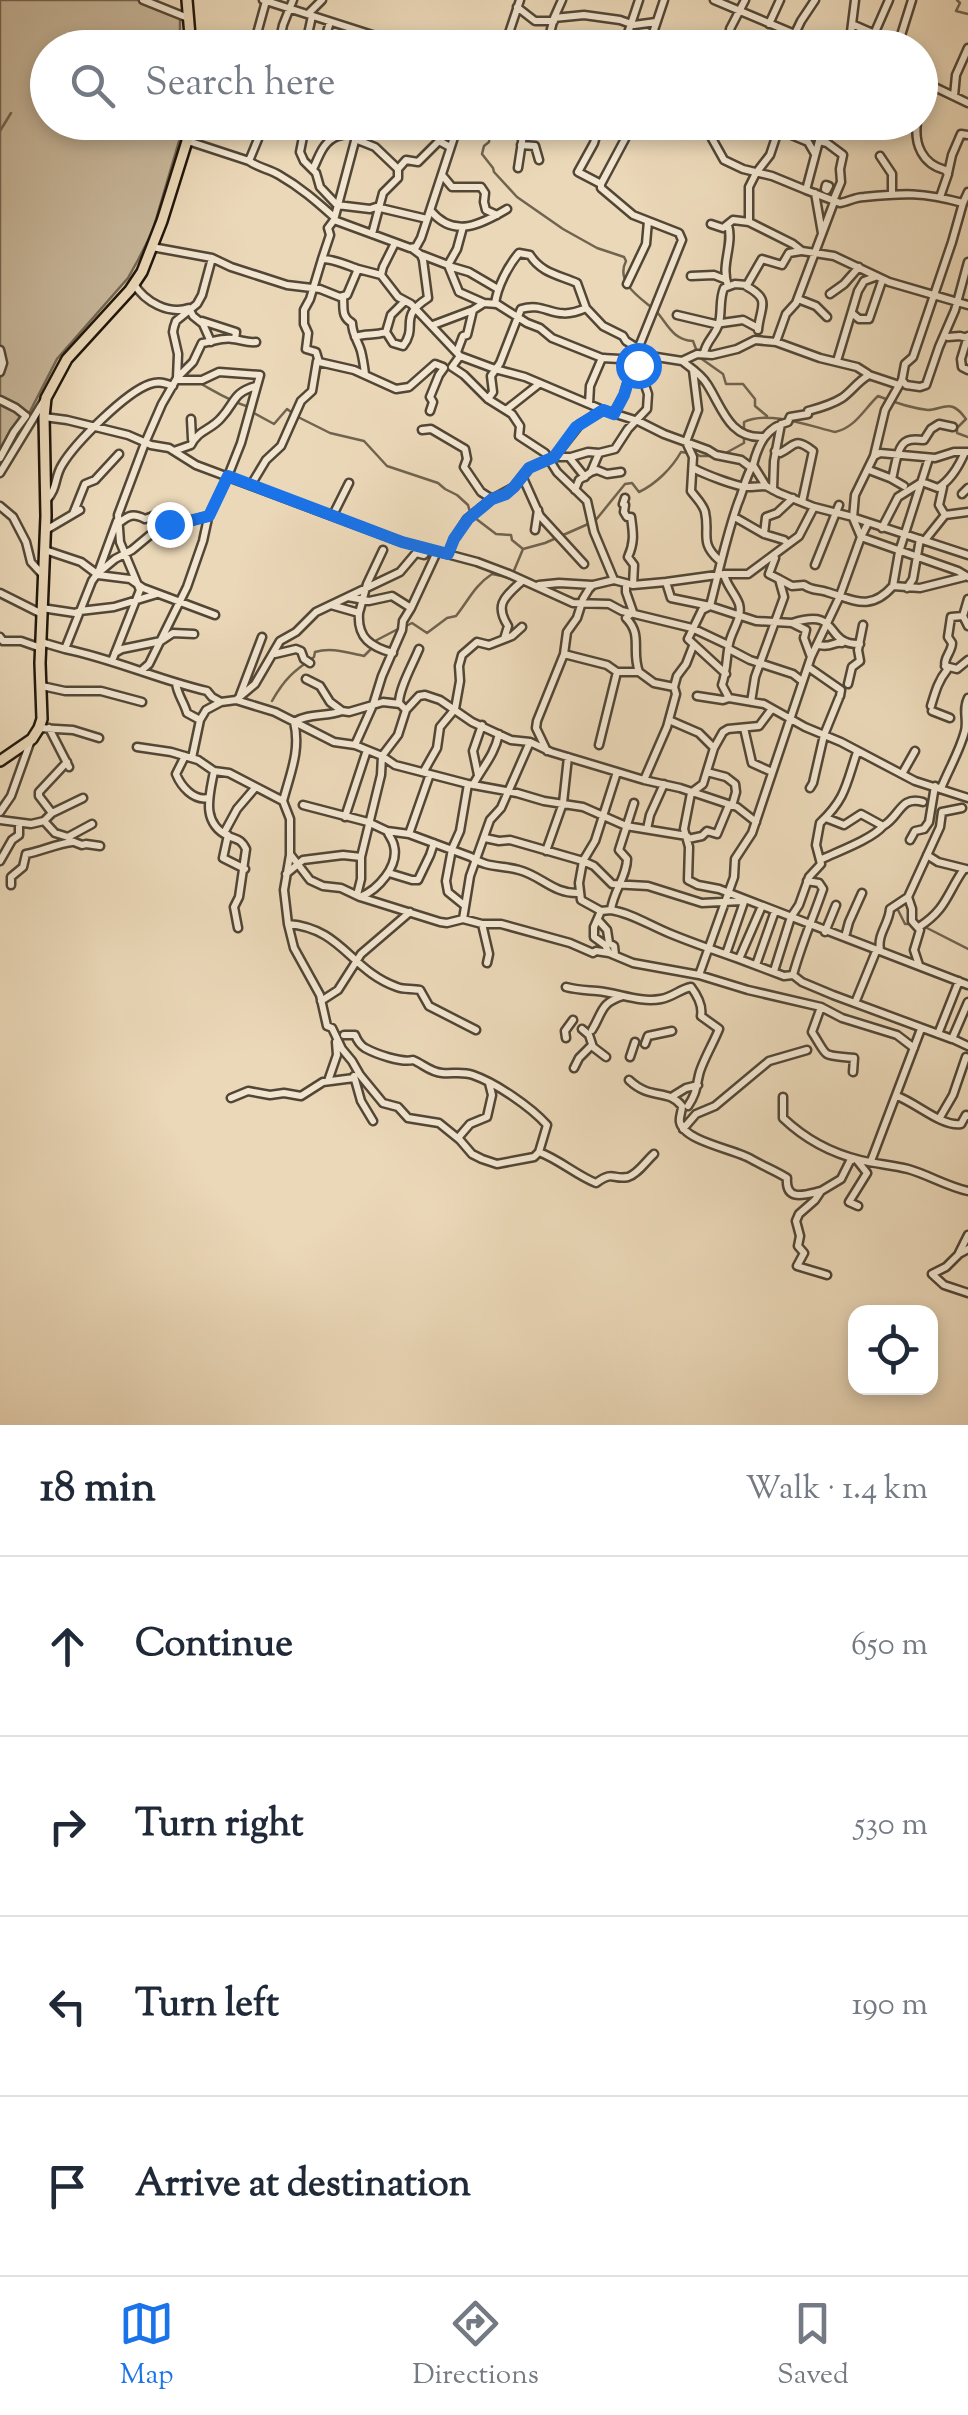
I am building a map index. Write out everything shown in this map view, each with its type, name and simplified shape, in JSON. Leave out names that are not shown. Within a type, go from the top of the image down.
[{"type":"main road","points":[[0,761],[44,728],[41,645],[46,398],[67,359],[142,272],[188,141]]},
{"type":"street","points":[[143,0],[189,7]]},
{"type":"street","points":[[258,30],[264,0],[350,30]]},
{"type":"street","points":[[283,30],[293,0]]},
{"type":"street","points":[[308,30],[310,15],[322,0]]},
{"type":"street","points":[[551,30],[562,0]]},
{"type":"street","points":[[628,30],[638,0]]},
{"type":"street","points":[[654,30],[664,0]]},
{"type":"street","points":[[714,0],[784,30]]},
{"type":"street","points":[[730,30],[744,0]]},
{"type":"street","points":[[768,24],[780,0]]},
{"type":"street","points":[[797,30],[816,0]]},
{"type":"street","points":[[850,30],[854,0]]},
{"type":"street","points":[[877,30],[888,0]]},
{"type":"street","points":[[902,30],[912,0]]},
{"type":"street","points":[[510,30],[518,4],[537,22],[584,14],[630,24],[656,22]]},
{"type":"street","points":[[328,30],[330,22]]},
{"type":"street","points":[[852,24],[866,30]]},
{"type":"street","points":[[954,96],[956,75],[966,62],[968,48]]},
{"type":"street","points":[[938,88],[968,103]]},
{"type":"street","points":[[940,197],[952,155],[962,134],[968,135]]},
{"type":"street","points":[[249,161],[258,140]]},
{"type":"street","points":[[302,140],[300,152],[304,161],[313,169],[320,187],[338,205],[428,214],[463,227],[479,225],[508,209]]},
{"type":"street","points":[[313,169],[330,140]]},
{"type":"street","points":[[251,485],[266,460],[281,446],[301,401],[312,391],[319,359],[316,352],[306,349],[304,310],[330,235],[328,228],[356,140]]},
{"type":"street","points":[[358,140],[375,147],[398,169]]},
{"type":"street","points":[[372,234],[383,193],[398,178],[398,169],[406,160],[418,162],[439,140],[450,147]]},
{"type":"street","points":[[412,248],[419,243],[453,140]]},
{"type":"street","points":[[518,168],[522,140]]},
{"type":"street","points":[[595,140],[578,172],[601,184]]},
{"type":"street","points":[[614,414],[682,240],[679,233],[625,210],[601,188],[624,140]]},
{"type":"street","points":[[715,140],[724,160],[834,201],[844,203],[892,192],[925,194],[962,203]]},
{"type":"street","points":[[748,222],[749,187],[770,155],[774,140]]},
{"type":"street","points":[[803,140],[815,154]]},
{"type":"street","points":[[916,140],[919,150],[948,174]]},
{"type":"street","points":[[188,141],[276,173],[305,191],[334,218],[412,248],[498,288]]},
{"type":"street","points":[[776,342],[786,314],[798,299],[816,254],[841,182],[843,156],[819,141],[810,191],[822,234]]},
{"type":"street","points":[[521,145],[535,146],[539,160]]},
{"type":"street","points":[[880,156],[892,174],[892,192]]},
{"type":"street","points":[[441,174],[452,187],[481,187],[486,210],[497,215]]},
{"type":"street","points":[[963,575],[861,537],[853,518],[855,495],[874,456],[885,410],[913,357],[968,192]]},
{"type":"street","points":[[711,224],[717,228],[733,220],[748,222],[802,251]]},
{"type":"street","points":[[626,284],[646,244],[648,221]]},
{"type":"street","points":[[700,353],[719,324],[721,295],[727,283],[731,236],[728,225]]},
{"type":"street","points":[[463,227],[450,266],[460,292],[495,304],[552,338],[602,358],[616,358]]},
{"type":"street","points":[[381,275],[395,243]]},
{"type":"street","points":[[152,247],[212,258],[231,267],[342,297],[348,295],[358,270]]},
{"type":"street","points":[[746,286],[760,261],[783,264],[789,253],[802,251],[834,256],[878,277],[968,305]]},
{"type":"street","points":[[386,332],[394,343],[407,343],[408,322],[414,308],[428,298],[421,254]]},
{"type":"street","points":[[495,304],[498,288],[514,259],[530,254],[538,266],[577,283],[586,308],[605,328],[650,356],[682,361],[708,384],[731,426],[746,436],[764,437]]},
{"type":"street","points":[[134,284],[141,296],[178,312],[197,304],[212,258]]},
{"type":"street","points":[[322,259],[330,258],[381,275],[458,354],[638,421],[716,455],[754,465]]},
{"type":"street","points":[[677,315],[719,324],[740,320],[758,336],[857,368],[890,384],[920,387],[926,385],[955,310],[968,262]]},
{"type":"street","points":[[830,294],[859,267]]},
{"type":"street","points":[[691,276],[714,274],[727,283],[759,293],[762,299],[758,336]]},
{"type":"street","points":[[852,312],[859,319],[870,319],[882,282],[878,277]]},
{"type":"street","points":[[837,361],[858,291],[864,281],[878,277]]},
{"type":"street","points":[[342,297],[342,312],[352,323],[363,354],[365,374]]},
{"type":"street","points":[[798,299],[816,306],[827,317]]},
{"type":"street","points":[[386,332],[391,315],[404,302]]},
{"type":"street","points":[[432,325],[484,303]]},
{"type":"street","points":[[488,399],[493,392],[491,376],[521,308],[535,306],[560,315],[586,308]]},
{"type":"street","points":[[189,308],[192,316],[203,324],[211,342]]},
{"type":"street","points":[[176,381],[178,352],[172,332],[176,321],[189,308]]},
{"type":"street","points":[[430,411],[430,397],[458,354],[460,340],[467,336],[473,310]]},
{"type":"street","points":[[196,319],[236,332],[235,339]]},
{"type":"street","points":[[355,337],[386,332]]},
{"type":"street","points":[[682,361],[700,353],[712,355],[737,349],[758,336]]},
{"type":"street","points":[[948,337],[968,337],[961,364],[968,370]]},
{"type":"street","points":[[98,574],[124,494],[162,404],[200,345],[235,339],[248,344],[256,342]]},
{"type":"street","points":[[0,350],[0,372]]},
{"type":"street","points":[[634,367],[650,356]]},
{"type":"street","points":[[448,554],[468,519],[492,499],[506,494],[529,468],[552,458],[615,450],[638,421],[649,400],[646,381],[634,367],[617,358],[602,358]]},
{"type":"street","points":[[588,404],[590,386],[602,358]]},
{"type":"street","points":[[316,361],[402,389],[435,364],[464,375],[518,422],[519,436],[552,458],[558,472],[587,501],[594,532],[614,580]]},
{"type":"street","points":[[693,370],[698,410],[686,442],[692,457],[691,491],[704,506],[704,537],[720,560]]},
{"type":"street","points":[[46,500],[54,492],[59,470],[81,438],[131,393],[152,383],[202,380],[219,372],[260,376],[228,476],[209,516],[180,600],[149,664],[141,671]]},
{"type":"street","points":[[729,698],[722,688],[739,604],[725,581],[720,560],[746,477],[764,437],[794,415],[808,414],[808,410],[840,399],[869,375]]},
{"type":"street","points":[[506,410],[540,384]]},
{"type":"street","points":[[192,440],[218,422],[242,390],[257,386]]},
{"type":"street","points":[[0,473],[2,457],[46,398]]},
{"type":"street","points":[[0,400],[28,418]]},
{"type":"street","points":[[552,458],[576,427],[603,410]]},
{"type":"street","points":[[44,417],[128,435],[174,450],[196,465],[427,550],[477,562],[572,602],[609,604],[622,611],[692,628],[760,664],[791,673],[802,682]]},
{"type":"street","points":[[626,418],[628,429]]},
{"type":"street","points":[[174,450],[190,446],[192,419]]},
{"type":"street","points":[[769,488],[781,423]]},
{"type":"street","points":[[892,478],[904,442],[924,440],[934,426],[953,428]]},
{"type":"street","points":[[422,430],[431,430],[465,449],[464,467],[492,499]]},
{"type":"street","points":[[778,439],[813,451],[802,502]]},
{"type":"street","points":[[775,451],[784,451],[789,444]]},
{"type":"street","points":[[874,456],[942,458],[966,452]]},
{"type":"street","points":[[944,514],[939,504],[943,486],[966,452]]},
{"type":"street","points":[[588,475],[599,453]]},
{"type":"street","points":[[45,531],[76,512],[85,484],[119,454]]},
{"type":"street","points":[[570,457],[588,475]]},
{"type":"street","points":[[538,586],[592,586],[614,580],[630,585],[748,574],[775,578],[792,586],[804,585],[854,602],[872,602],[893,586],[912,506],[930,458]]},
{"type":"street","points":[[754,465],[769,488]]},
{"type":"street","points":[[693,468],[711,478],[744,488],[769,488],[814,507],[835,510],[968,555]]},
{"type":"street","points":[[575,490],[579,480],[595,470],[607,474],[622,472]]},
{"type":"street","points":[[868,470],[904,486]]},
{"type":"street","points":[[523,478],[541,517],[584,564]]},
{"type":"street","points":[[922,482],[930,487],[943,486]]},
{"type":"street","points":[[882,528],[898,496],[922,482]]},
{"type":"street","points":[[333,516],[349,483]]},
{"type":"street","points":[[815,565],[835,510],[855,495]]},
{"type":"street","points":[[625,498],[624,512],[631,516],[634,532],[628,557],[634,565],[630,585],[636,613]]},
{"type":"street","points":[[764,534],[766,516],[777,513],[792,498]]},
{"type":"street","points":[[0,506],[15,520],[43,578]]},
{"type":"street","points":[[751,702],[784,596],[769,572],[776,556],[801,534],[814,507]]},
{"type":"street","points":[[535,530],[538,509]]},
{"type":"street","points":[[906,588],[913,579],[923,539],[944,514],[968,512]]},
{"type":"street","points":[[118,522],[128,516],[146,519],[156,515],[170,526]]},
{"type":"street","points":[[66,649],[98,574],[148,536],[209,516]]},
{"type":"street","points":[[738,518],[787,543]]},
{"type":"street","points":[[113,657],[140,592],[120,542],[118,522]]},
{"type":"street","points":[[699,975],[734,877],[735,859],[756,822],[811,657],[868,523]]},
{"type":"street","points":[[44,550],[81,562],[98,574],[130,578],[159,594],[215,614]]},
{"type":"street","points":[[383,550],[366,588],[359,628],[372,648],[394,654]]},
{"type":"street","points":[[208,798],[194,796],[176,774],[188,757],[206,710],[238,698],[255,684],[280,641],[296,632],[316,612],[400,572],[416,553],[424,554],[427,550]]},
{"type":"street","points":[[952,550],[963,575]]},
{"type":"street","points":[[355,744],[394,654],[403,621],[436,552]]},
{"type":"street","points":[[748,574],[776,556]]},
{"type":"street","points":[[722,574],[710,606],[702,610],[688,639],[726,674]]},
{"type":"street","points":[[893,586],[920,588],[963,575]]},
{"type":"street","points":[[504,639],[508,626],[500,610],[518,579]]},
{"type":"street","points":[[666,582],[672,598],[756,620],[792,622],[813,617],[827,623],[842,642],[860,644]]},
{"type":"street","points":[[547,751],[536,724],[564,654],[567,632],[592,586]]},
{"type":"street","points":[[0,593],[42,611],[75,614],[159,594]]},
{"type":"street","points":[[346,597],[369,602],[392,596],[411,608]]},
{"type":"street","points":[[968,599],[963,616],[968,626]]},
{"type":"street","points":[[331,605],[359,613]]},
{"type":"street","points":[[636,613],[626,618],[635,630],[639,672]]},
{"type":"street","points":[[950,718],[932,708],[935,689],[947,670],[946,657],[952,648],[948,637],[951,617],[963,616]]},
{"type":"street","points":[[792,622],[806,630],[804,638],[811,657]]},
{"type":"street","points":[[848,684],[852,667],[860,661],[862,626]]},
{"type":"street","points":[[409,834],[438,748],[440,727],[455,709],[464,653],[477,642],[487,645],[512,636],[522,627]]},
{"type":"street","points":[[113,657],[122,649],[161,641],[173,634],[194,634]]},
{"type":"street","points":[[0,637],[3,641],[113,657],[141,671],[207,691],[221,702]]},
{"type":"street","points":[[238,698],[262,637]]},
{"type":"street","points":[[819,644],[842,643]]},
{"type":"street","points":[[644,780],[669,720],[677,676],[693,646]]},
{"type":"street","points":[[275,654],[296,649],[310,663]]},
{"type":"street","points":[[358,896],[360,857],[382,756],[398,736],[403,707],[400,692],[420,649]]},
{"type":"street","points":[[564,654],[607,665],[618,672],[639,672],[654,683],[674,687]]},
{"type":"street","points":[[945,666],[957,669],[968,660]]},
{"type":"street","points":[[808,667],[841,690],[810,788]]},
{"type":"street","points":[[599,744],[618,672]]},
{"type":"street","points":[[306,679],[320,686],[330,702],[342,711]]},
{"type":"street","points":[[176,683],[176,692],[187,713],[200,720]]},
{"type":"street","points":[[42,686],[100,691],[142,702]]},
{"type":"street","points":[[317,715],[326,695]]},
{"type":"street","points":[[294,722],[309,715],[350,712],[384,702],[403,707],[424,695],[514,741],[530,742],[547,751],[691,792],[746,812],[756,822]]},
{"type":"street","points":[[698,696],[764,704],[922,784],[966,796]]},
{"type":"street","points":[[238,698],[334,742],[355,744],[395,765],[544,802],[563,803],[626,826],[687,838],[702,836],[707,831],[717,834],[736,792],[735,784],[726,777],[707,772]]},
{"type":"street","points":[[910,840],[915,831],[924,829],[929,822],[937,787],[965,737],[964,706],[968,698]]},
{"type":"street","points":[[701,796],[714,748],[725,731],[760,726],[771,710]]},
{"type":"street","points":[[669,720],[699,733],[714,748]]},
{"type":"street","points":[[294,722],[297,750],[282,801],[290,819],[284,890],[294,948],[322,1001],[327,1026],[340,1035],[342,1049],[384,1103],[398,1106],[408,1118],[439,1122],[472,1154],[494,1164],[534,1158],[539,1152],[548,1127],[545,1122],[489,1084],[470,1074],[443,1073],[413,1060],[403,1062],[364,1048],[354,1035],[340,1035]]},
{"type":"street","points":[[478,776],[474,751],[482,726]]},
{"type":"street","points":[[44,728],[73,730],[99,738]]},
{"type":"street","points":[[44,728],[68,764],[38,792],[52,812]]},
{"type":"street","points":[[744,728],[752,764],[772,772]]},
{"type":"street","points":[[464,905],[446,890],[446,874],[470,785],[490,761],[499,734]]},
{"type":"street","points":[[0,812],[12,796],[32,739]]},
{"type":"street","points":[[463,919],[475,858],[530,742]]},
{"type":"street","points":[[137,747],[188,757],[282,801]]},
{"type":"street","points":[[345,816],[367,750]]},
{"type":"street","points":[[902,774],[915,751]]},
{"type":"street","points":[[774,971],[791,917],[813,872],[820,867],[822,859],[816,845],[820,822],[831,814],[840,799],[857,752]]},
{"type":"street","points":[[546,851],[563,803],[568,756]]},
{"type":"street","points":[[214,770],[207,809],[214,823],[246,846],[240,897],[234,907],[238,928]]},
{"type":"street","points":[[617,772],[595,841],[583,861],[583,903],[601,911],[621,912],[784,976],[794,975],[802,982],[968,1046]]},
{"type":"street","points":[[647,828],[664,784]]},
{"type":"street","points":[[702,784],[691,792],[684,826],[688,880],[968,985]]},
{"type":"street","points":[[245,869],[223,858],[226,834],[237,809],[254,788]]},
{"type":"street","points":[[0,820],[19,824],[44,821],[52,812],[83,798]]},
{"type":"street","points":[[822,859],[872,838],[904,804],[923,802]]},
{"type":"street","points":[[611,910],[627,867],[627,859],[619,850],[634,804]]},
{"type":"street","points":[[303,805],[518,869],[558,891],[580,893]]},
{"type":"street","points":[[855,1003],[878,950],[890,909],[908,897],[940,827],[942,812],[962,808]]},
{"type":"street","points":[[825,818],[844,825],[861,814],[883,826]]},
{"type":"street","points":[[44,821],[55,832],[82,845],[100,846]]},
{"type":"street","points":[[0,860],[19,835],[19,824]]},
{"type":"street","points":[[0,884],[12,885],[11,876],[23,868],[26,854],[40,852],[92,824]]},
{"type":"street","points":[[358,896],[370,893],[387,878],[395,847],[388,831]]},
{"type":"street","points":[[485,838],[510,840],[583,861],[594,866],[609,882],[648,886],[702,903],[747,901]]},
{"type":"street","points":[[389,873],[418,880],[434,843]]},
{"type":"street","points":[[290,854],[310,880],[324,886],[342,888],[447,923],[463,919],[501,924],[593,953],[596,950],[633,963],[699,975],[821,1007],[842,1018],[897,1035],[914,1048]]},
{"type":"street","points":[[926,854],[938,862],[966,869]]},
{"type":"street","points":[[285,875],[304,860],[360,857]]},
{"type":"street","points":[[918,927],[940,911],[955,880],[966,869]]},
{"type":"street","points":[[794,975],[823,889],[819,883],[808,881]]},
{"type":"street","points":[[846,938],[862,893]]},
{"type":"street","points":[[908,897],[912,921],[920,933],[914,954],[920,966]]},
{"type":"street","points":[[726,954],[747,901]]},
{"type":"street","points":[[825,932],[836,905]]},
{"type":"street","points":[[739,959],[762,906]]},
{"type":"street","points":[[601,911],[594,937],[612,954]]},
{"type":"street","points":[[756,965],[775,911]]},
{"type":"street","points":[[322,1001],[338,990],[355,960],[410,912]]},
{"type":"street","points":[[598,920],[614,946],[612,954]]},
{"type":"street","points":[[288,924],[323,932],[369,972],[400,989],[420,990],[429,1006],[476,1030]]},
{"type":"street","points":[[482,924],[489,954],[487,963]]},
{"type":"street","points":[[938,1034],[959,981]]},
{"type":"street","points":[[566,987],[658,1000],[691,987],[698,998],[701,1016],[719,1029],[700,1072],[699,1084],[680,1120],[684,1128],[710,1146],[747,1156],[782,1174],[795,1195],[822,1191]]},
{"type":"street","points":[[592,1030],[603,1007],[622,996]]},
{"type":"street","points":[[953,1039],[968,1002]]},
{"type":"street","points":[[821,1007],[812,1032],[822,1052],[854,1058],[854,1072]]},
{"type":"street","points":[[566,1038],[573,1020]]},
{"type":"street","points":[[582,1028],[606,1057]]},
{"type":"street","points":[[871,1161],[921,1028]]},
{"type":"street","points":[[645,1044],[648,1036],[672,1031]]},
{"type":"street","points":[[328,1081],[340,1035]]},
{"type":"street","points":[[630,1057],[635,1042]]},
{"type":"street","points":[[574,1068],[592,1044]]},
{"type":"street","points":[[629,1080],[645,1092],[672,1096],[685,1106],[714,1106],[770,1061],[807,1050]]},
{"type":"street","points":[[938,1119],[953,1095],[966,1057]]},
{"type":"street","points":[[354,1064],[361,1101],[373,1121]]},
{"type":"street","points":[[231,1098],[248,1091],[301,1096],[328,1081],[354,1078]]},
{"type":"street","points":[[458,1138],[470,1124],[487,1118],[492,1095],[489,1084]]},
{"type":"street","points":[[672,1096],[699,1084]]},
{"type":"street","points":[[897,1096],[912,1101],[942,1123],[956,1126],[968,1116]]},
{"type":"street","points":[[783,1097],[782,1114],[789,1124],[833,1151],[968,1190]]},
{"type":"street","points":[[684,1128],[708,1107]]},
{"type":"street","points":[[539,1152],[596,1183],[609,1175],[627,1177],[654,1154]]},
{"type":"street","points":[[827,1275],[797,1266],[804,1253],[798,1246],[797,1218],[822,1191],[842,1179],[850,1160],[855,1158]]},
{"type":"street","points":[[855,1158],[868,1172],[849,1202],[858,1206]]},
{"type":"street","points":[[959,1254],[968,1235]]},
{"type":"street","points":[[968,1249],[932,1274],[944,1285],[968,1293]]},
{"type":"shaded area","points":[[0,0],[149,0],[180,13],[180,30],[30,30],[30,140],[179,140],[152,233],[138,260],[128,278],[57,359],[0,470]]},
{"type":"waterway","points":[[957,0],[960,3],[956,11],[968,14]]},
{"type":"waterway","points":[[0,131],[11,113]]},
{"type":"waterway","points":[[489,140],[482,154],[517,197],[563,229],[597,248],[624,257],[626,281],[651,307]]},
{"type":"waterway","points":[[657,312],[676,335],[693,341],[699,357],[723,374],[726,384],[743,384],[755,399],[755,406],[767,416]]},
{"type":"waterway","points":[[203,385],[249,407]]},
{"type":"waterway","points":[[744,430],[744,422],[765,418],[835,432],[854,422],[878,396],[928,410],[953,407],[966,419],[957,433],[968,437]]},
{"type":"waterway","points":[[254,413],[274,424],[287,409],[330,433],[364,441],[387,466],[438,483],[457,495],[470,512]]},
{"type":"waterway","points":[[724,454],[744,443],[744,438]]},
{"type":"waterway","points":[[475,518],[496,534],[511,535],[523,549],[545,543],[595,521],[625,484],[632,483],[639,492],[663,475],[681,452],[688,453]]},
{"type":"waterway","points":[[695,453],[711,456]]},
{"type":"waterway","points":[[513,573],[523,549]]},
{"type":"waterway","points":[[406,626],[412,623],[427,633],[456,616],[476,588],[492,574],[507,577]]},
{"type":"waterway","points":[[375,641],[398,629]]},
{"type":"waterway","points":[[272,701],[315,652],[334,650],[364,656],[372,648]]},
{"type":"waterway","points":[[898,910],[905,924],[913,924]]},
{"type":"waterway","points":[[925,927],[968,949]]},
{"type":"route","points":[[169,524],[209,516],[228,476],[402,542],[448,554],[468,519],[506,494],[529,468],[554,457],[576,427],[603,410],[614,414],[632,370],[638,365]]}]
